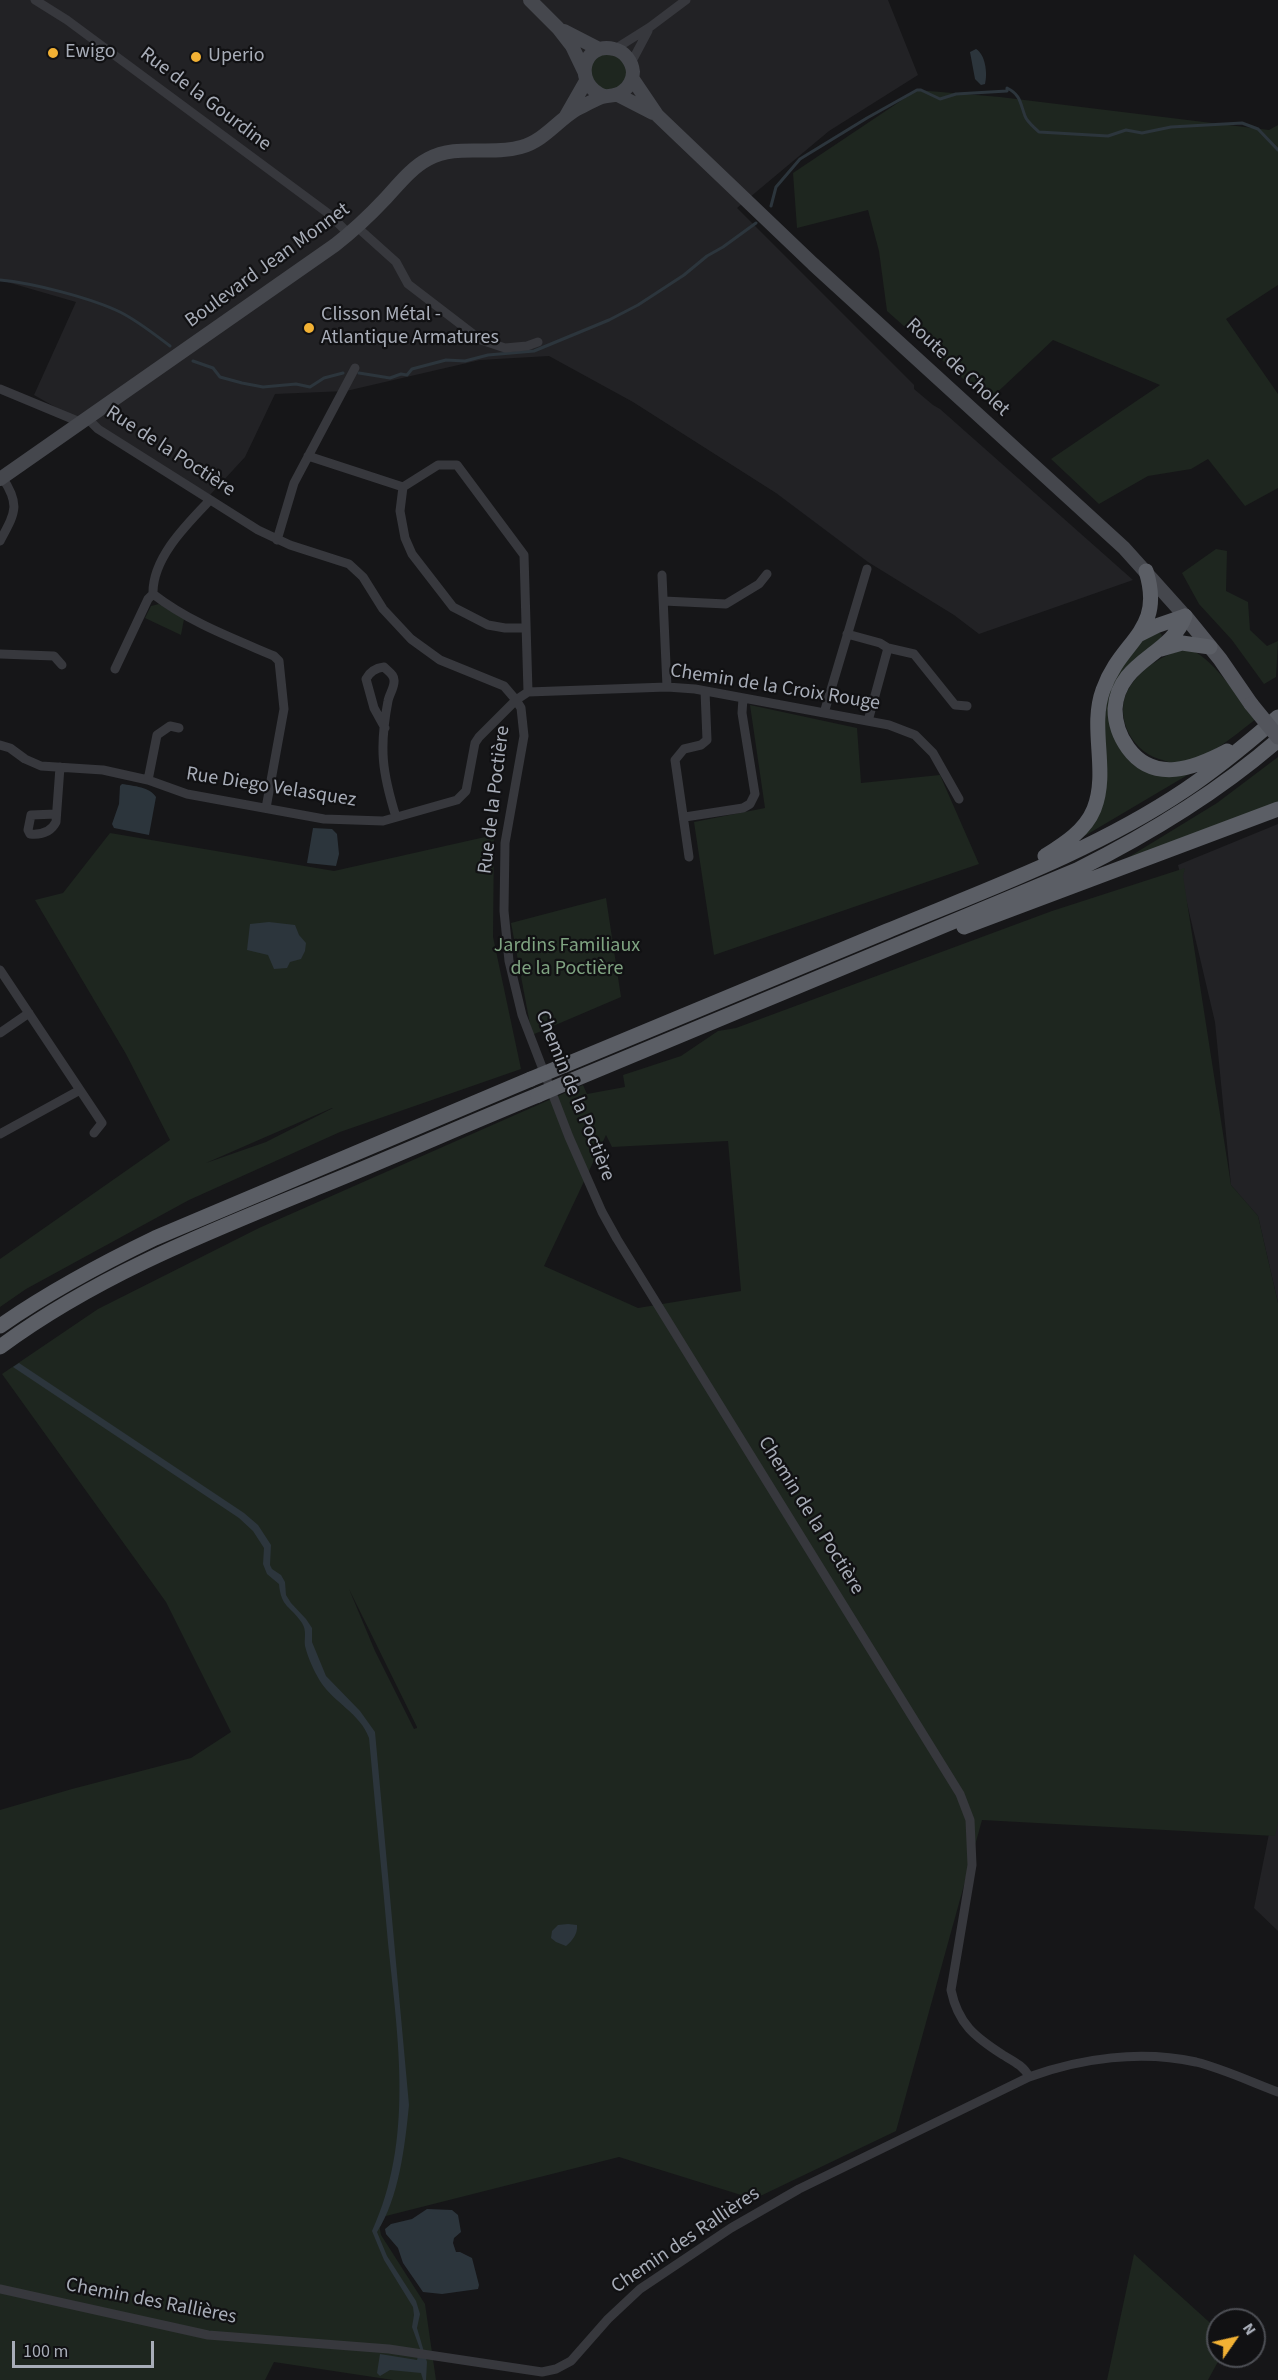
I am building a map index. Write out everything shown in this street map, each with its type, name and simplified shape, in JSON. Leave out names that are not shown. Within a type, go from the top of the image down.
[{"type":"highway","points":[[998,885],[1062,846],[1086,823],[1094,809],[1099,789],[1101,693],[1116,661],[1138,635],[1151,608],[1150,586],[1146,571]]},
{"type":"highway","points":[[1138,635],[1185,616]]},
{"type":"highway","points":[[1185,616],[1175,634],[1125,678],[1118,694],[1115,710],[1117,725],[1123,741],[1133,755],[1147,766],[1178,770],[1203,763],[1260,733]]},
{"type":"highway","points":[[1158,650],[1182,643],[1210,647]]},
{"type":"highway","points":[[0,1326],[104,1262],[155,1238],[1078,850],[1184,791],[1278,717]]},
{"type":"highway","points":[[0,1347],[58,1308],[145,1261],[220,1227],[1032,890],[1115,851],[1211,793],[1278,738]]},
{"type":"highway","points":[[897,945],[983,921],[1278,808]]},
{"type":"main road","points":[[530,0],[572,46],[590,88],[611,95]]},
{"type":"main road","points":[[558,28],[599,49],[615,49],[627,57],[631,63],[632,78],[629,85],[564,117]]},
{"type":"main road","points":[[564,117],[585,76],[589,58],[599,49]]},
{"type":"main road","name":"Route de Cholet","points":[[632,78],[657,116],[813,264],[1146,571],[1255,701],[1278,722]]},
{"type":"main road","name":"Route de Cholet","points":[[611,95],[657,116]]},
{"type":"main road","name":"Boulevard Jean Monnet","points":[[1,478],[353,230],[412,170],[430,157],[450,151],[506,150],[524,147],[541,138],[564,117]]},
{"type":"main road","name":"Route de Cholet","points":[[1255,701],[1278,738]]},
{"type":"street","name":"Rue de la Gourdine","points":[[35,0],[68,20],[396,262],[408,284],[481,340],[505,348],[538,342]]},
{"type":"street","points":[[615,49],[686,0]]},
{"type":"street","points":[[631,63],[650,27]]},
{"type":"street","points":[[277,540],[294,483],[355,368]]},
{"type":"street","name":"Rue de la Poctière","points":[[0,389],[98,429],[210,501],[277,540],[349,564],[363,577],[383,609],[411,639],[440,660],[504,686],[521,708],[524,736],[505,843],[504,911],[509,961]]},
{"type":"street","points":[[308,456],[403,487]]},
{"type":"street","points":[[403,487],[438,465],[457,465],[524,555],[528,692],[516,700]]},
{"type":"street","points":[[0,540],[15,513],[11,490],[1,478]]},
{"type":"street","points":[[403,487],[400,511],[405,538],[412,554],[453,607],[488,625],[526,628]]},
{"type":"street","points":[[115,669],[148,599],[153,594],[153,584],[168,548],[210,501]]},
{"type":"street","points":[[824,713],[867,569]]},
{"type":"street","points":[[664,602],[726,604],[759,584],[767,574]]},
{"type":"street","points":[[662,575],[667,687]]},
{"type":"street","points":[[153,594],[168,606],[200,624],[274,656],[279,661],[284,709],[266,808]]},
{"type":"street","points":[[847,634],[914,654],[955,705],[967,706]]},
{"type":"street","points":[[868,721],[888,648]]},
{"type":"street","points":[[0,654],[54,656],[62,666]]},
{"type":"street","points":[[385,728],[374,708],[366,679],[369,673],[384,667],[393,675],[394,682],[388,699],[385,728],[382,753],[384,780],[396,818]]},
{"type":"street","name":"Chemin de la Croix Rouge","points":[[528,692],[667,687],[705,691],[889,725],[915,735],[933,753],[959,799]]},
{"type":"street","points":[[689,857],[675,760],[684,748],[701,745],[707,740],[705,691]]},
{"type":"street","points":[[685,817],[743,808],[750,804],[755,794],[742,713],[743,698]]},
{"type":"street","name":"Rue Diego Velasquez","points":[[0,745],[10,748],[41,766],[103,770],[148,780],[188,794],[324,819],[377,822],[462,797],[466,790],[475,743],[516,700]]},
{"type":"street","points":[[148,780],[157,735],[170,726],[179,728]]},
{"type":"street","points":[[56,814],[60,767]]},
{"type":"street","name":"Chemin de la Poctière","points":[[509,961],[525,1024],[602,1212],[960,1794],[970,1820],[972,1865],[952,1979],[951,1990],[955,2008],[971,2032],[1018,2064],[1029,2076]]},
{"type":"street","points":[[0,970],[102,1123],[94,1133]]},
{"type":"street","points":[[0,1034],[29,1013]]},
{"type":"street","points":[[0,1134],[80,1090]]},
{"type":"street","name":"Chemin des Rallières","points":[[0,2289],[208,2335],[389,2349],[542,2372],[556,2369],[570,2361],[616,2311],[640,2289],[731,2228],[799,2189],[1029,2076],[1050,2069],[1105,2058],[1175,2059],[1219,2069],[1278,2092]]},
{"type":"shaded area","points":[[0,0],[888,0],[918,75],[829,131],[737,208],[914,385],[914,389],[940,409],[1133,580],[979,634],[954,615],[868,562],[776,493],[633,402],[549,356],[480,360],[346,391],[275,394],[245,457],[210,495],[34,395],[76,302],[0,280]]},
{"type":"shaded area","points":[[976,49],[984,59],[986,69],[985,84],[981,85],[975,79],[970,52]]},
{"type":"shaded area","points":[[122,784],[146,789],[156,797],[149,835],[114,828],[112,824],[119,804]]},
{"type":"shaded area","points":[[1278,824],[1278,1303],[1258,1216],[1231,1185],[1215,1022],[1178,865]]},
{"type":"shaded area","points":[[313,828],[332,829],[337,834],[339,854],[336,866],[307,863]]},
{"type":"shaded area","points":[[269,922],[295,925],[299,935],[306,943],[301,959],[290,962],[287,968],[274,969],[268,955],[247,950],[250,924]]},
{"type":"shaded area","points":[[19,1363],[244,1513],[258,1525],[271,1545],[270,1565],[272,1569],[281,1575],[285,1582],[286,1595],[312,1628],[312,1642],[326,1676],[360,1711],[375,1732],[409,2105],[396,2188],[377,2232],[387,2256],[416,2301],[420,2314],[417,2328],[427,2362],[426,2380],[423,2380],[421,2373],[390,2370],[380,2376],[377,2373],[380,2354],[417,2360],[420,2349],[412,2327],[413,2307],[384,2260],[372,2231],[385,2196],[394,2161],[400,2089],[396,2016],[369,1738],[360,1722],[332,1696],[318,1677],[306,1651],[304,1626],[284,1602],[279,1584],[267,1574],[263,1564],[264,1548],[253,1531],[239,1518],[13,1367]]},
{"type":"shaded area","points":[[1278,1789],[1278,1931],[1254,1908]]},
{"type":"shaded area","points":[[558,1925],[577,1925],[577,1931],[566,1946],[551,1938],[552,1931]]},
{"type":"shaded area","points":[[427,2209],[452,2210],[458,2215],[461,2232],[454,2238],[453,2243],[456,2252],[472,2258],[478,2289],[442,2294],[423,2292],[403,2263],[398,2248],[386,2234],[385,2229],[391,2224],[412,2219]]},
{"type":"green space","points":[[609,53],[622,59],[628,72],[622,85],[609,91],[596,85],[590,72],[596,59]]},
{"type":"green space","points":[[917,90],[1000,97],[1269,130],[1278,125],[1278,285],[1226,319],[1278,394],[1278,488],[1245,506],[1208,459],[1191,469],[1148,476],[1099,504],[1051,459],[1160,385],[1053,340],[988,401],[887,311],[879,251],[868,210],[797,228],[793,173]]},
{"type":"green space","points":[[1216,549],[1227,551],[1226,591],[1248,602],[1250,630],[1267,646],[1278,641],[1276,677],[1264,684],[1232,640],[1199,604],[1182,573]]},
{"type":"green space","points":[[159,604],[184,619],[181,635],[145,618],[151,606]]},
{"type":"green space","points":[[1159,632],[1162,635],[1161,638],[1124,669],[1115,686],[1127,753],[1196,770],[1076,841],[1095,819],[1106,702],[1109,693],[1125,660],[1133,650],[1150,635]]},
{"type":"green space","points":[[1188,649],[1197,653],[1215,669],[1256,719],[1209,753],[1187,761],[1172,763],[1148,754],[1139,747],[1127,728],[1123,706],[1131,685],[1142,672],[1164,657]]},
{"type":"green space","points":[[750,705],[857,728],[861,783],[940,775],[979,864],[714,955],[694,822],[765,808]]},
{"type":"green space","points":[[1278,757],[1278,802],[1124,860],[1217,803]]},
{"type":"green space","points":[[110,833],[334,871],[494,835],[493,937],[521,1069],[340,1132],[189,1200],[26,1289],[0,1307],[0,1259],[170,1140],[126,1054],[35,900],[63,893]],"holes":[[[333,1108],[266,1142],[206,1163]]]},
{"type":"green space","points":[[1185,868],[1183,876],[1231,1185],[1258,1216],[1278,1303],[1278,1822],[1275,1836],[982,1820],[896,2131],[754,2199],[619,2157],[378,2218],[381,2235],[425,2304],[436,2380],[393,2380],[274,2362],[265,2380],[0,2380],[0,1810],[191,1758],[231,1732],[166,1602],[2,1374],[98,1309],[259,1228],[583,1085],[587,1094],[625,1087],[623,1075],[681,1056],[718,1031],[736,1028],[1052,911]],"holes":[[[606,1135],[612,1147],[728,1141],[741,1291],[638,1308],[544,1266]],[[349,1589],[417,1727],[417,1728],[414,1729],[375,1651]]]},
{"type":"green space","name":"Jardins Familiaux de la Poctière","points":[[606,898],[621,997],[532,1035],[511,923]]},
{"type":"green space","points":[[1134,2254],[1206,2319],[1206,2368],[1214,2368],[1208,2380],[1107,2380]]},
{"type":"waterway","points":[[771,206],[776,187],[800,159],[917,90],[940,99],[956,94],[1007,91],[1007,88],[1018,97],[1026,118],[1039,132],[1108,136],[1126,130],[1142,133],[1171,127],[1242,123],[1258,129],[1278,150]]},
{"type":"waterway","points":[[359,373],[390,378],[401,374],[407,375],[412,369],[446,360],[465,361],[488,355],[534,351],[609,320],[638,305],[756,223]]},
{"type":"waterway","points":[[0,280],[62,292],[108,307],[133,319],[170,346]]},
{"type":"waterway","points":[[193,361],[213,368],[220,377],[263,387],[296,384],[310,387],[324,378],[343,373]]},
{"type":"place","name":"Ewigo","points":[[53,53]]},
{"type":"place","name":"Uperio","points":[[196,57]]},
{"type":"place","name":"Clisson Métal - Atlantique Armatures","points":[[309,328]]}]
